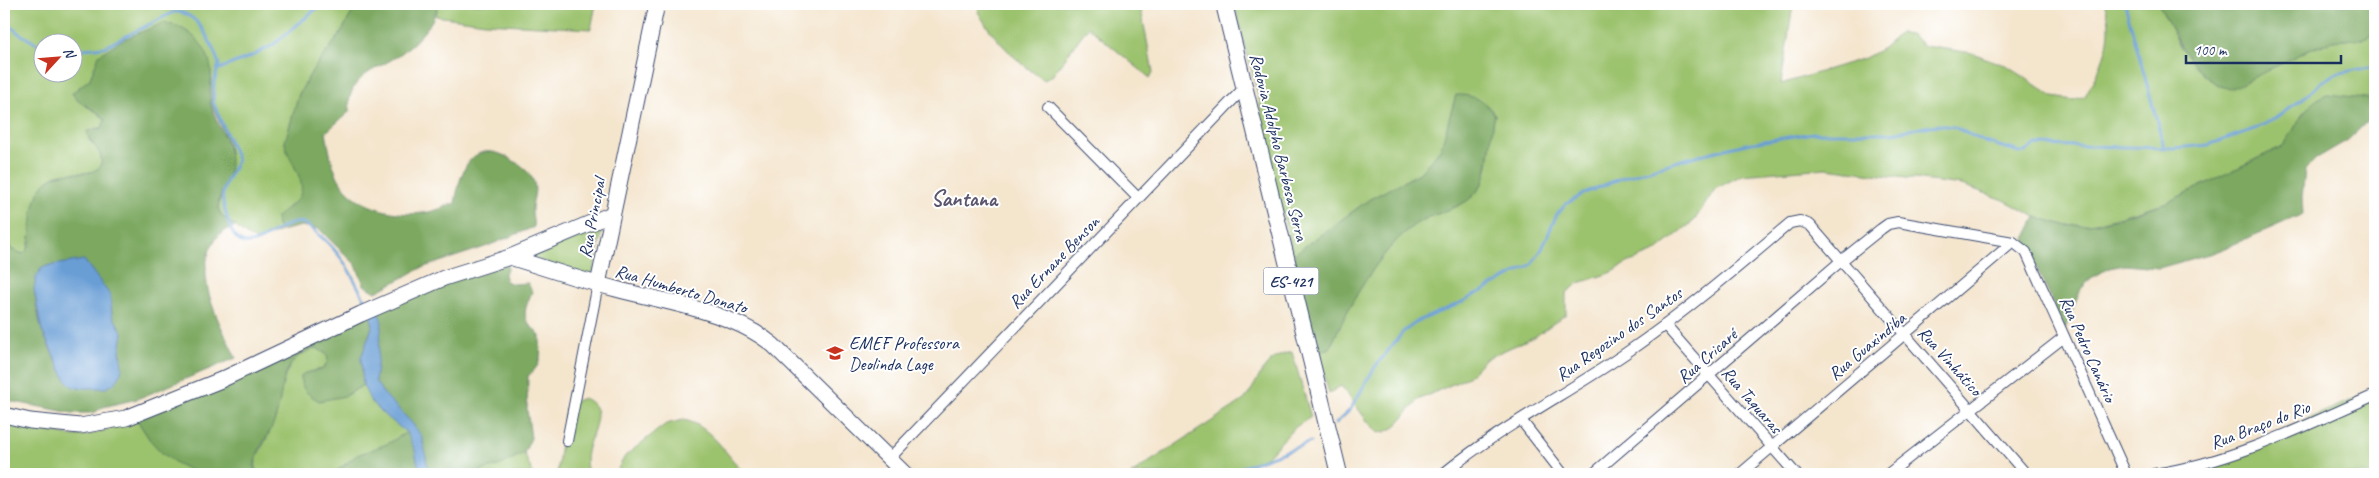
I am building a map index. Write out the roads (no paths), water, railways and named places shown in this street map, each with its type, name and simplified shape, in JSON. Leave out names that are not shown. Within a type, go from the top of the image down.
[{"type":"main road","name":"Rua Principal","points":[[598,284],[657,4]]},
{"type":"main road","name":"Rodovia Adolpho Barbosa Serra","points":[[1224,4],[1339,474]]},
{"type":"main road","points":[[4,415],[30,422],[80,426],[126,418],[221,380],[361,314],[462,271],[510,257],[612,214]]},
{"type":"main road","name":"Rua Humberto Donato","points":[[510,257],[598,284],[728,318],[750,328],[773,345],[906,474]]},
{"type":"street","name":"Rua Ernane Benson","points":[[889,459],[1244,88]]},
{"type":"street","points":[[1048,107],[1138,198]]},
{"type":"street","name":"Rua Regozino dos Santos","points":[[1443,474],[1520,420],[1665,325],[1790,223],[1800,221],[1810,225]]},
{"type":"street","name":"Rua Cricaré","points":[[1593,474],[1841,261],[1881,229],[1893,223],[1907,222],[2013,242]]},
{"type":"street","name":"Rua Vinhático","points":[[1810,225],[2026,474]]},
{"type":"street","name":"Rua Guaxindiba","points":[[1740,474],[1905,336],[2013,242]]},
{"type":"street","name":"Rua Pedro Canário","points":[[2013,242],[2029,257],[2126,474]]},
{"type":"street","name":"Rua Principal","points":[[567,441],[598,284]]},
{"type":"street","name":"Rua Taquaras","points":[[1665,325],[1796,474]]},
{"type":"street","points":[[1888,474],[2064,336]]},
{"type":"street","name":"Rua Braço do Rio","points":[[2154,474],[2215,461],[2244,452],[2375,394]]},
{"type":"street","points":[[1520,420],[1563,474]]},
{"type":"water","points":[[84,260],[110,295],[112,315],[123,333],[120,351],[122,368],[119,378],[106,388],[73,387],[66,380],[42,331],[34,290],[36,278],[41,269],[47,266]]},
{"type":"water","points":[[375,303],[382,322],[375,381],[383,393],[412,423],[422,437],[429,474],[420,474],[415,450],[407,433],[381,412],[370,400],[363,385],[361,358],[373,325],[368,306]]},
{"type":"waterway","points":[[219,69],[252,56],[273,45],[322,4]]},
{"type":"waterway","points":[[2125,4],[2164,147]]},
{"type":"waterway","points":[[82,49],[104,47],[174,12],[183,13],[191,17],[203,30],[219,64],[214,82],[213,102],[237,159],[225,184],[223,205],[229,224],[236,237],[244,243],[253,242],[294,223],[305,224],[327,242],[342,259],[368,306]]},
{"type":"waterway","points":[[4,19],[17,32],[32,41]]},
{"type":"waterway","points":[[1336,423],[1350,410],[1375,367],[1403,332],[1418,321],[1456,305],[1531,265],[1542,249],[1556,216],[1566,204],[1587,192],[1622,178],[1692,157],[1746,144],[1813,133],[1891,133],[1937,125],[1954,127],[1985,142],[2020,152],[2026,152],[2036,145],[2174,148],[2208,145],[2257,128],[2276,118],[2310,93],[2321,82],[2335,74],[2375,66]]},
{"type":"waterway","points":[[1224,474],[1311,442]]},
{"type":"place","name":"EMEF Professora Deolinda Lage","points":[[835,353]]},
{"type":"district","name":"Santana","points":[[964,198]]}]
